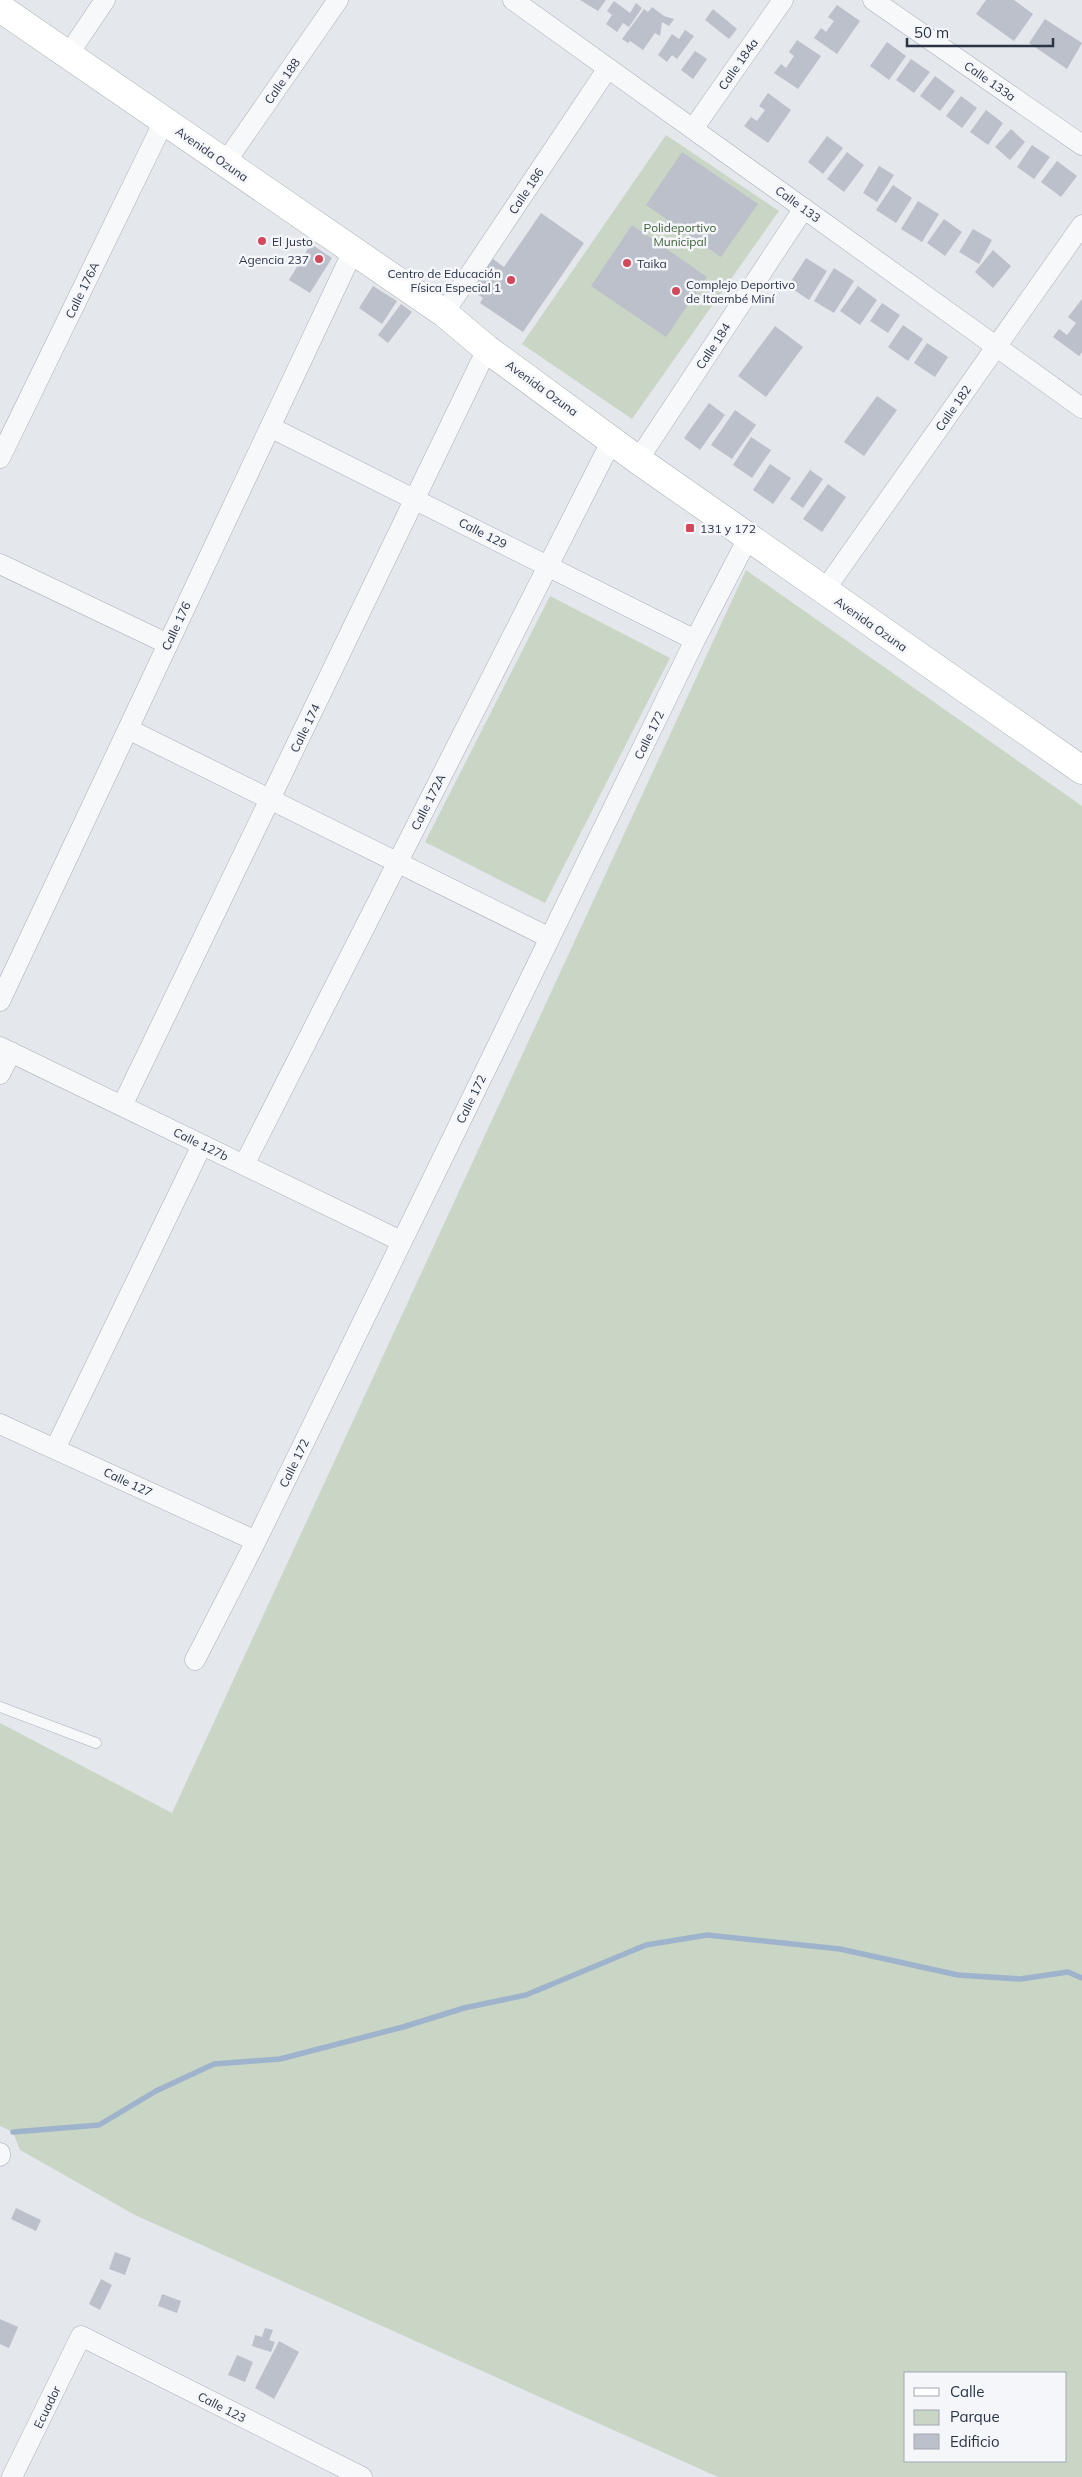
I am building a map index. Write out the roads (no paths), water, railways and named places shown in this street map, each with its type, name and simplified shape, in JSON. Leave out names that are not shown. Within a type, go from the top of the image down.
[{"type":"main road","name":"Avenida Ozuna","points":[[0,8],[444,313],[487,349],[638,460],[1082,770]]},
{"type":"street","points":[[68,55],[106,0]]},
{"type":"street","name":"Calle 188","points":[[225,163],[338,0]]},
{"type":"street","name":"Calle 133","points":[[513,0],[1082,408]]},
{"type":"street","name":"Calle 184a","points":[[693,129],[783,0]]},
{"type":"street","name":"Calle 133a","points":[[873,0],[1082,145]]},
{"type":"street","name":"Calle 186","points":[[444,313],[608,68]]},
{"type":"street","name":"Calle 176A","points":[[0,458],[164,121]]},
{"type":"street","name":"Calle 184","points":[[638,460],[804,208]]},
{"type":"street","name":"Calle 182","points":[[824,591],[1082,225]]},
{"type":"street","name":"Calle 176","points":[[0,1001],[353,250]]},
{"type":"street","name":"Calle 174","points":[[122,1106],[487,349]]},
{"type":"street","name":"Calle 129","points":[[270,427],[695,640]]},
{"type":"street","name":"Calle 172A","points":[[244,1165],[612,440]]},
{"type":"street","name":"Calle 172","points":[[195,1660],[256,1541],[695,640],[748,538]]},
{"type":"street","points":[[0,564],[168,644]]},
{"type":"street","points":[[128,729],[550,938]]},
{"type":"street","points":[[0,1074],[5,1050]]},
{"type":"street","name":"Calle 127b","points":[[5,1050],[402,1242]]},
{"type":"street","points":[[55,1449],[202,1145]]},
{"type":"street","name":"Calle 127","points":[[0,1424],[256,1541]]},
{"type":"street","name":"Ecuador","points":[[12,2477],[82,2336]]},
{"type":"street","name":"Calle 123","points":[[82,2336],[362,2477]]},
{"type":"lane","points":[[0,1707],[96,1743]]},
{"type":"waterway","points":[[13,2132],[99,2125],[156,2091],[214,2064],[280,2059],[403,2027],[464,2008],[526,1995],[646,1945],[707,1935],[840,1949],[958,1975],[1020,1979],[1068,1972],[1082,1978]]},
{"type":"place","name":"El Justo","points":[[262,241]]},
{"type":"place","name":"Agencia 237","points":[[319,259]]},
{"type":"place","name":"Taika","points":[[627,263]]},
{"type":"place","name":"Centro de Educación Física Especial 1","points":[[511,280]]},
{"type":"place","name":"Complejo Deportivo de Itaembé Miní","points":[[676,291]]},
{"type":"place","name":"131 y 172","points":[[690,528]]},
{"type":"park label","name":"Polideportivo Municipal","points":[[680,234]]}]
